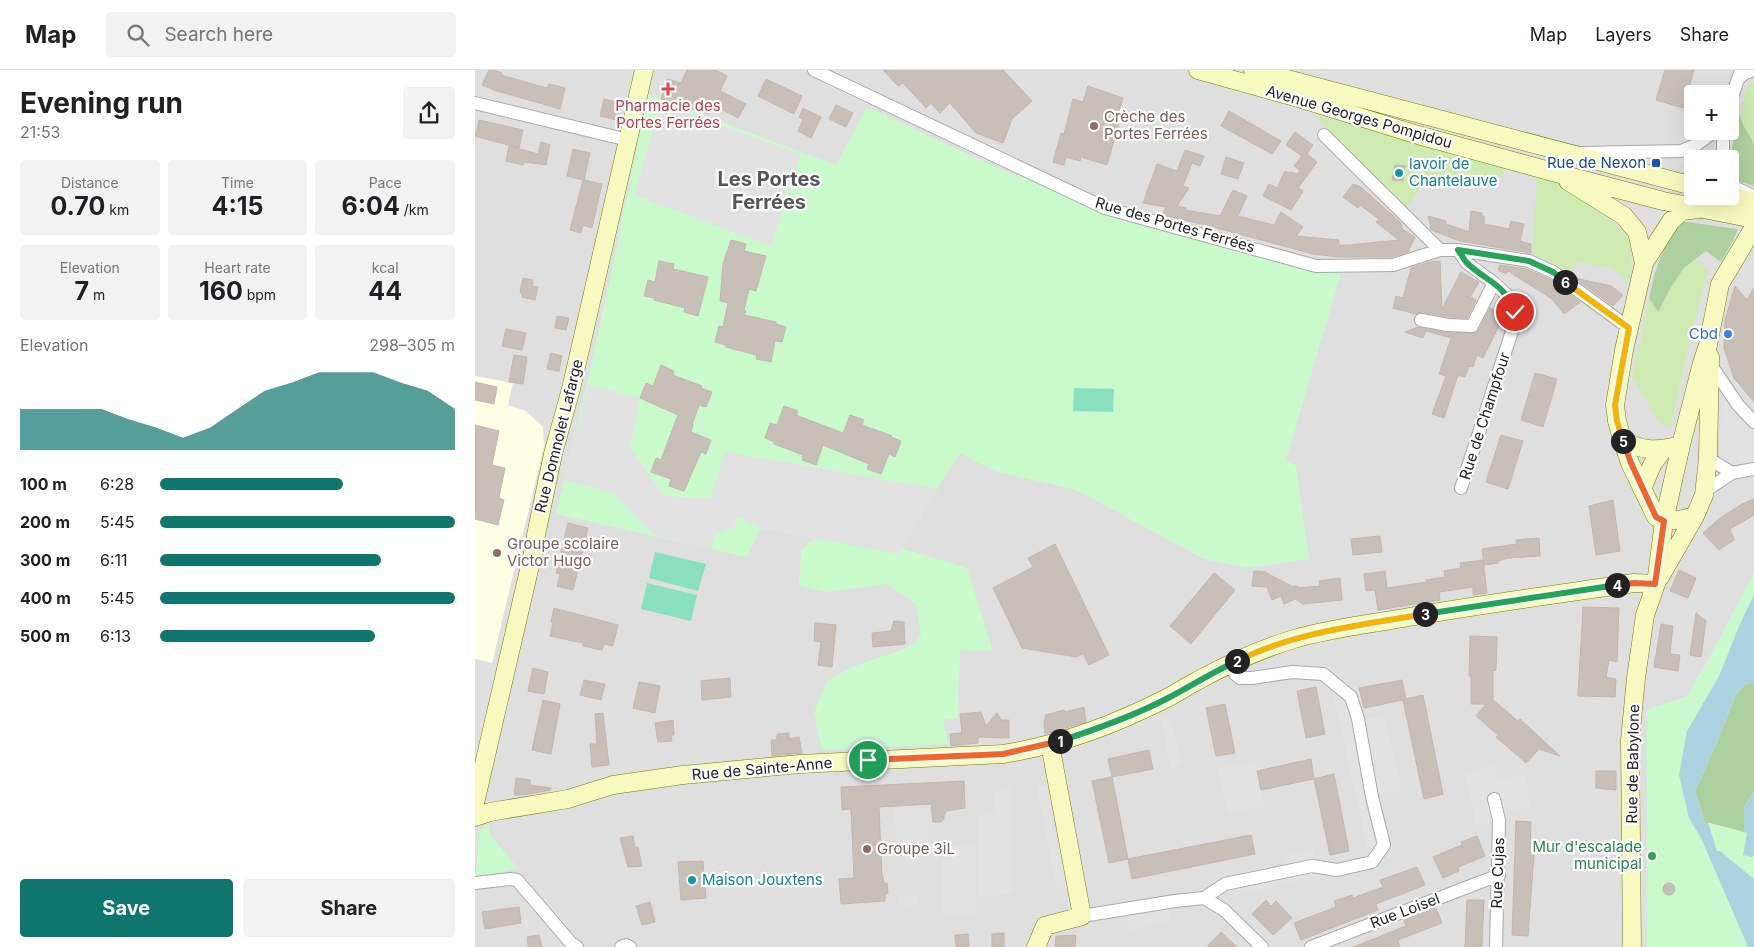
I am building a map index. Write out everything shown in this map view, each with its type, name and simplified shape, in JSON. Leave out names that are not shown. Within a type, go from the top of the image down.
[{"type":"street","name":"Rue Domnolet Lafarge","points":[[475,802],[535,544],[553,454],[571,389],[644,70]]},
{"type":"street","name":"Rue des Portes Ferrées","points":[[814,70],[1105,208],[1317,266],[1393,265],[1441,250],[1458,250],[1529,261],[1553,272],[1629,328]]},
{"type":"street","name":"Avenue Georges Pompidou","points":[[1198,70],[1553,172],[1750,221]]},
{"type":"street","name":"Avenue Georges Pompidou","points":[[1253,70],[1684,184]]},
{"type":"street","points":[[1740,74],[1754,70]]},
{"type":"street","points":[[475,103],[628,140]]},
{"type":"street","points":[[1324,135],[1441,250]]},
{"type":"street","points":[[1568,153],[1681,151],[1703,140]]},
{"type":"street","points":[[1553,172],[1625,216],[1637,232],[1644,263]]},
{"type":"street","points":[[1695,516],[1664,521],[1656,517],[1642,489],[1622,439],[1615,405],[1629,328],[1644,263],[1671,221],[1682,211],[1698,209]]},
{"type":"street","points":[[1708,345],[1720,284],[1750,221]]},
{"type":"street","name":"Rue de Champfour","points":[[1458,250],[1467,263],[1494,283],[1510,298],[1515,312],[1513,328],[1461,488]]},
{"type":"street","points":[[1421,320],[1448,325],[1472,326],[1494,283]]},
{"type":"street","name":"Rue de Babylone","points":[[1655,584],[1695,516],[1705,491],[1711,365],[1708,345]]},
{"type":"street","name":"Rue de Babylone","points":[[1632,947],[1630,740],[1636,678],[1645,615],[1655,584],[1664,521],[1681,445],[1708,345]]},
{"type":"street","points":[[1711,365],[1738,405],[1754,422]]},
{"type":"street","points":[[1622,439],[1631,446],[1641,448],[1663,450],[1681,445],[1733,472]]},
{"type":"street","points":[[1642,489],[1652,465],[1663,450]]},
{"type":"street","points":[[1705,491],[1733,472],[1754,469]]},
{"type":"street","name":"Rue de Sainte-Anne","points":[[475,817],[490,812],[568,799],[613,785],[683,775],[800,764],[1003,754],[1050,744],[1111,724],[1168,698],[1252,653],[1294,639],[1340,629],[1559,593],[1634,583],[1655,584]]},
{"type":"street","points":[[1036,947],[1045,926],[1082,916],[1205,898],[1225,884],[1312,866],[1337,870],[1372,862],[1384,845],[1372,797],[1358,719],[1351,697],[1323,674],[1292,672],[1240,678],[1235,674],[1230,664]]},
{"type":"street","points":[[1050,744],[1082,916]]},
{"type":"street","name":"Rue Cujas","points":[[1494,799],[1499,820],[1496,947]]},
{"type":"street","name":"Rue Loisel","points":[[1311,947],[1499,875]]},
{"type":"street","points":[[475,883],[517,880],[571,943],[577,947]]},
{"type":"street","points":[[1205,898],[1224,910],[1262,947]]},
{"type":"street","points":[[621,947],[626,945],[630,947]]},
{"type":"shaded area","points":[[475,70],[1754,70],[1754,573],[1709,659],[1686,697],[1647,710],[1647,947],[475,947]]},
{"type":"shaded area","points":[[661,103],[801,154],[771,246],[634,195]]},
{"type":"shaded area","name":"Groupe scolaire Victor Hugo","points":[[475,376],[513,383],[508,405],[526,411],[543,427],[544,446],[492,663],[475,659]]},
{"type":"shaded area","points":[[588,385],[640,398],[630,448],[664,496],[710,499],[726,452],[938,489],[898,554],[760,528],[738,517],[734,527],[715,535],[711,549],[654,535],[613,493],[564,480]]},
{"type":"shaded area","points":[[1725,397],[1737,415],[1754,432],[1754,465],[1728,465],[1720,455],[1721,398]]},
{"type":"shaded area","points":[[1343,693],[1351,706],[1354,722],[1383,715],[1402,790],[1370,796],[1380,843],[1367,847],[1334,698]]},
{"type":"shaded area","points":[[1171,717],[1182,765],[1171,768],[1161,719]]},
{"type":"shaded area","points":[[1255,761],[1264,806],[1229,814],[1216,769]]},
{"type":"shaded area","points":[[1496,765],[1498,780],[1525,774],[1530,807],[1506,812],[1507,819],[1476,826],[1465,772]]},
{"type":"shaded area","points":[[1051,783],[1070,885],[1056,888],[1037,786]]},
{"type":"shaded area","points":[[1011,789],[1013,893],[979,897],[979,815],[994,812],[993,792]]},
{"type":"shaded area","points":[[928,808],[928,850],[919,850],[919,860],[907,861],[906,851],[897,851],[894,809]]},
{"type":"shaded area","points":[[976,845],[976,913],[942,914],[942,859],[952,859],[952,846]]},
{"type":"shaded area","points":[[1313,848],[1319,877],[1232,895],[1230,885],[1286,866],[1283,855]]},
{"type":"shaded area","points":[[918,896],[917,905],[899,906],[899,897]]},
{"type":"shaded area","points":[[1168,909],[1170,921],[1130,931],[1127,916]]},
{"type":"green space","points":[[1754,82],[1754,143],[1744,129],[1741,115],[1748,84]]},
{"type":"green space","points":[[647,94],[836,165],[867,107],[1000,169],[1136,223],[1309,269],[1341,273],[1286,460],[1296,466],[1309,559],[1247,568],[1204,559],[1076,490],[994,471],[960,453],[901,548],[967,568],[993,651],[960,650],[958,718],[943,720],[948,744],[822,750],[814,713],[827,681],[852,667],[907,648],[921,636],[916,604],[887,584],[826,592],[799,586],[801,550],[814,538],[761,528],[747,557],[556,514],[605,304]]},
{"type":"green space","points":[[1740,114],[1742,124],[1752,139],[1754,146],[1754,186],[1739,181],[1739,150],[1731,150],[1734,140],[1739,140]]},
{"type":"green space","points":[[1314,115],[1509,166],[1502,175],[1485,183],[1422,183],[1409,206],[1402,209]]},
{"type":"green space","points":[[1537,172],[1568,186],[1616,225],[1629,240],[1632,267],[1628,283],[1613,268],[1578,262],[1569,272],[1533,254]]},
{"type":"green space","points":[[1679,221],[1738,229],[1721,262],[1706,251],[1684,268],[1671,287],[1658,312],[1649,298],[1655,273],[1671,228]]},
{"type":"green space","points":[[1695,260],[1708,269],[1671,426],[1659,423],[1632,376],[1649,298],[1658,311],[1678,277]]},
{"type":"green space","points":[[1074,388],[1114,389],[1113,412],[1073,411]]},
{"type":"green space","points":[[655,552],[706,564],[698,591],[649,578]]},
{"type":"green space","points":[[1754,573],[1754,598],[1739,626],[1719,676],[1687,731],[1689,818],[1701,838],[1748,947],[1647,947],[1647,709],[1686,697],[1709,659]]},
{"type":"green space","points":[[647,583],[697,595],[691,621],[641,609]]},
{"type":"green space","points":[[1754,681],[1754,792],[1744,807],[1744,832],[1709,823],[1705,824],[1695,791],[1735,696],[1743,686]]},
{"type":"green space","points":[[1708,823],[1747,833],[1743,855],[1754,856],[1754,879],[1720,851],[1717,851]]},
{"type":"green space","points":[[489,824],[490,835],[518,868],[475,880],[480,829]]},
{"type":"water","points":[[1754,595],[1754,681],[1743,686],[1735,696],[1695,791],[1705,824],[1708,823],[1717,851],[1720,851],[1754,879],[1754,947],[1748,947],[1701,838],[1689,818],[1679,775],[1687,731],[1719,676]]},
{"type":"water","points":[[1754,792],[1754,856],[1752,857],[1743,855],[1747,833],[1744,832],[1744,807]]},
{"type":"building","points":[[489,70],[547,88],[549,84],[565,88],[560,109],[482,85]]},
{"type":"building","points":[[687,70],[716,70],[727,76],[720,91],[746,104],[738,118],[713,105],[709,114],[661,99],[667,79],[681,83]]},
{"type":"building","points":[[883,70],[1003,70],[1032,101],[1012,119],[1003,143],[976,133],[950,103],[940,113],[931,103],[926,108],[903,83],[898,86]]},
{"type":"building","points":[[1665,70],[1694,70],[1690,85],[1684,85],[1683,108],[1656,100]]},
{"type":"building","points":[[766,79],[802,96],[794,114],[758,96]]},
{"type":"building","name":"Crèche des Portes Ferrées","points":[[1088,86],[1123,98],[1117,118],[1120,119],[1107,165],[1081,157],[1080,161],[1066,157],[1064,165],[1053,162],[1061,133],[1064,134],[1073,99],[1083,102]]},
{"type":"building","points":[[604,99],[621,103],[617,120],[600,116]]},
{"type":"building","points":[[836,105],[853,113],[846,127],[829,119]]},
{"type":"building","points":[[803,108],[821,117],[811,138],[798,131],[803,120],[799,117]]},
{"type":"building","points":[[1229,111],[1281,141],[1272,154],[1221,126]]},
{"type":"building","points":[[479,120],[523,130],[519,148],[475,136]]},
{"type":"building","points":[[1295,132],[1313,145],[1307,154],[1317,162],[1298,188],[1303,191],[1291,210],[1263,196],[1269,184],[1277,188],[1285,171],[1298,174],[1300,170],[1294,166],[1302,156],[1286,145]]},
{"type":"building","points":[[541,142],[550,145],[546,165],[524,162],[523,165],[506,161],[509,146],[538,154]]},
{"type":"building","points":[[573,149],[590,153],[584,180],[602,184],[592,228],[583,225],[581,233],[570,230],[583,180],[567,176]]},
{"type":"building","points":[[1185,150],[1204,156],[1200,166],[1192,163],[1183,186],[1189,188],[1177,206],[1186,208],[1185,210],[1220,216],[1233,190],[1247,196],[1238,216],[1274,225],[1281,212],[1303,227],[1296,236],[1339,240],[1339,245],[1399,240],[1376,222],[1379,219],[1360,205],[1358,208],[1343,197],[1353,184],[1361,187],[1401,223],[1402,229],[1415,237],[1408,252],[1392,257],[1338,257],[1313,254],[1162,215],[1166,207],[1143,203],[1157,164],[1177,171]]},
{"type":"building","points":[[1226,157],[1244,163],[1238,179],[1221,174]]},
{"type":"building","name":"lavoir de Chantelauve","points":[[1395,165],[1405,166],[1403,181],[1392,180]]},
{"type":"building","points":[[1471,211],[1482,213],[1481,216],[1484,216],[1484,224],[1509,229],[1511,221],[1524,224],[1520,241],[1531,244],[1531,253],[1460,241],[1431,230],[1428,216],[1446,221],[1446,224],[1469,232]]},
{"type":"building","points":[[731,240],[746,244],[744,251],[766,256],[756,291],[749,289],[744,315],[776,322],[776,324],[786,327],[782,342],[775,341],[771,362],[756,359],[757,355],[726,347],[726,345],[715,342],[719,326],[723,327],[728,303],[720,301],[723,264]]},
{"type":"building","points":[[659,261],[674,264],[673,269],[708,277],[698,316],[684,312],[685,308],[644,296],[648,280],[655,282]]},
{"type":"building","points":[[1440,261],[1442,309],[1461,272],[1479,282],[1470,297],[1476,300],[1467,318],[1422,312],[1416,314],[1393,308],[1396,296],[1403,298],[1411,268],[1429,262]]},
{"type":"building","points":[[1500,265],[1527,269],[1549,279],[1580,302],[1564,314],[1552,299],[1508,271],[1506,274],[1498,270]]},
{"type":"building","points":[[523,278],[533,280],[532,286],[538,287],[535,300],[522,297],[520,292]]},
{"type":"building","points":[[1575,278],[1611,286],[1623,295],[1613,306]]},
{"type":"building","points":[[1735,286],[1747,300],[1754,288],[1754,402],[1734,378],[1724,348],[1725,320]]},
{"type":"building","points":[[1490,308],[1504,316],[1483,358],[1477,355],[1473,367],[1469,366],[1465,377],[1458,375],[1444,418],[1432,414],[1446,376],[1439,374],[1451,338],[1426,331],[1423,338],[1405,332],[1418,327],[1448,333],[1476,333]]},
{"type":"building","points":[[557,316],[569,318],[566,330],[555,328]]},
{"type":"building","points":[[506,329],[526,333],[522,350],[502,346]]},
{"type":"building","points":[[551,353],[562,356],[559,371],[547,369]]},
{"type":"building","points":[[514,355],[527,357],[523,384],[509,382]]},
{"type":"building","points":[[661,365],[674,371],[673,375],[702,386],[701,388],[712,392],[706,407],[699,405],[691,432],[711,440],[706,454],[701,452],[684,491],[669,486],[671,479],[651,472],[656,458],[661,460],[678,415],[640,398],[646,383],[653,386]]},
{"type":"building","points":[[1535,373],[1557,379],[1543,427],[1521,420]]},
{"type":"building","points":[[475,382],[497,387],[494,404],[475,400]]},
{"type":"building","points":[[784,406],[798,411],[796,415],[843,433],[850,415],[864,420],[862,425],[901,441],[895,457],[889,454],[881,474],[867,469],[869,464],[823,445],[816,465],[802,460],[803,455],[774,444],[774,442],[765,438],[770,423],[777,425]]},
{"type":"building","points":[[475,425],[499,431],[492,465],[505,468],[499,498],[504,500],[498,525],[475,519]]},
{"type":"building","points":[[1501,435],[1523,441],[1508,489],[1486,482]]},
{"type":"building","points":[[1754,499],[1754,515],[1730,529],[1734,540],[1719,550],[1703,533],[1720,518]]},
{"type":"building","points":[[1613,500],[1620,551],[1596,555],[1589,506]]},
{"type":"building","points":[[568,523],[588,528],[573,590],[557,586],[560,574],[556,573]]},
{"type":"building","points":[[1380,536],[1382,552],[1353,555],[1351,539]]},
{"type":"building","points":[[1539,538],[1540,556],[1508,558],[1498,561],[1498,563],[1484,565],[1482,549],[1517,544],[1516,540]]},
{"type":"building","points":[[1055,544],[1109,655],[1089,665],[1083,654],[1077,657],[1022,648],[993,588],[1033,567],[1028,558]]},
{"type":"building","points":[[1483,560],[1487,593],[1473,595],[1473,587],[1439,592],[1440,600],[1378,610],[1375,590],[1366,591],[1364,574],[1385,571],[1387,588],[1427,582],[1426,580],[1445,577],[1444,571],[1461,568],[1460,563]]},
{"type":"building","points":[[1679,570],[1696,578],[1688,598],[1670,591]]},
{"type":"building","points":[[1254,571],[1265,572],[1298,588],[1320,586],[1319,581],[1340,578],[1342,600],[1303,604],[1295,599],[1284,604],[1281,596],[1272,600],[1267,587],[1252,586]]},
{"type":"building","points":[[1214,573],[1235,590],[1191,644],[1170,626]]},
{"type":"building","points":[[1583,607],[1619,608],[1617,662],[1609,660],[1606,677],[1616,679],[1615,697],[1578,696]]},
{"type":"building","points":[[554,608],[618,625],[613,646],[604,644],[602,650],[583,646],[583,643],[550,636]]},
{"type":"building","points":[[1696,613],[1706,621],[1701,657],[1690,655]]},
{"type":"building","points":[[894,621],[904,622],[905,644],[873,647],[872,633],[891,631]]},
{"type":"building","points":[[815,623],[836,625],[832,667],[818,665],[821,642],[814,641]]},
{"type":"building","points":[[1661,624],[1673,626],[1670,654],[1680,655],[1678,671],[1654,667]]},
{"type":"building","points":[[1470,636],[1497,637],[1496,670],[1493,671],[1493,700],[1518,721],[1520,719],[1560,756],[1539,749],[1526,763],[1496,737],[1498,735],[1476,716],[1486,704],[1471,704],[1471,676],[1469,676]]},
{"type":"building","points":[[533,668],[548,672],[544,694],[528,691]]},
{"type":"building","points":[[730,678],[731,697],[702,700],[701,681]]},
{"type":"building","points":[[584,680],[605,684],[601,700],[580,695]]},
{"type":"building","points":[[1402,680],[1406,699],[1423,695],[1443,794],[1424,799],[1403,700],[1364,708],[1359,688]]},
{"type":"building","points":[[639,682],[660,686],[655,713],[633,708]]},
{"type":"building","points":[[1316,687],[1325,734],[1306,738],[1297,691]]},
{"type":"building","points":[[543,700],[560,704],[551,754],[532,750]]},
{"type":"building","points":[[1225,704],[1235,753],[1216,756],[1206,708]]},
{"type":"building","points":[[1084,707],[1086,722],[1045,734],[1044,722],[1046,715]]},
{"type":"building","points":[[981,712],[986,726],[997,713],[1001,720],[1009,720],[1009,738],[978,737],[978,743],[951,746],[950,734],[962,733],[960,714]]},
{"type":"building","points":[[603,713],[609,765],[592,767],[590,744],[597,744],[595,714]]},
{"type":"building","points":[[673,720],[674,735],[671,735],[672,741],[658,742],[655,723]]},
{"type":"building","points":[[789,733],[789,739],[799,737],[802,753],[772,756],[771,740],[777,740],[777,734]]},
{"type":"building","points":[[1149,750],[1153,769],[1112,777],[1108,759]]},
{"type":"building","points":[[1311,759],[1314,779],[1261,790],[1257,771]]},
{"type":"building","points":[[1596,771],[1616,771],[1616,790],[1596,788]]},
{"type":"building","points":[[1334,774],[1349,851],[1330,855],[1314,779]]},
{"type":"building","points":[[1112,777],[1128,859],[1109,863],[1092,781]]},
{"type":"building","points":[[516,778],[530,780],[530,785],[551,788],[551,790],[514,795]]},
{"type":"building","name":"Groupe 3iL","points":[[964,781],[965,808],[946,811],[941,822],[933,822],[931,804],[879,807],[882,876],[884,883],[887,883],[888,893],[885,894],[885,901],[841,904],[839,879],[854,878],[851,809],[842,810],[841,787]]},
{"type":"building","points":[[1516,821],[1531,822],[1530,855],[1534,855],[1528,936],[1512,935]]},
{"type":"building","points":[[1251,835],[1255,854],[1132,879],[1128,859]]},
{"type":"building","points":[[633,836],[635,847],[638,847],[642,866],[628,867],[620,838]]},
{"type":"building","points":[[1477,836],[1485,856],[1458,867],[1459,871],[1443,878],[1433,857],[1462,845],[1461,842]]},
{"type":"building","name":"Maison Jouxtens","points":[[703,861],[706,898],[681,900],[678,862]]},
{"type":"building","points":[[1417,867],[1425,885],[1376,904],[1378,910],[1301,940],[1294,923],[1336,907],[1334,901],[1352,895],[1353,898],[1383,887],[1380,880]]},
{"type":"building","points":[[1667,883],[1671,883],[1675,889],[1671,895],[1667,895],[1663,891],[1663,887]]},
{"type":"building","points":[[1266,900],[1271,906],[1276,901],[1292,918],[1273,935],[1252,914]]},
{"type":"building","points":[[1467,900],[1484,900],[1482,947],[1465,947]]},
{"type":"building","points":[[650,902],[655,922],[642,925],[636,906]]},
{"type":"building","points":[[519,907],[521,923],[485,929],[482,912]]},
{"type":"building","points":[[1436,908],[1442,923],[1398,940],[1400,947],[1353,947],[1406,926],[1404,920]]},
{"type":"building","points":[[1221,932],[1237,947],[1207,947]]},
{"type":"building","points":[[1004,933],[1004,947],[992,947],[992,934]]},
{"type":"building","points":[[968,934],[969,947],[956,947],[955,935]]},
{"type":"building","points":[[539,935],[542,947],[528,947],[527,937]]},
{"type":"building","points":[[1076,935],[1075,947],[1055,947],[1056,936]]},
{"type":"place","name":"Pharmacie des Portes Ferrées","points":[[668,89]]},
{"type":"place","name":"Crèche des Portes Ferrées","points":[[1094,126]]},
{"type":"place","name":"Rue de Nexon","points":[[1656,163]]},
{"type":"place","name":"lavoir de Chantelauve","points":[[1399,173]]},
{"type":"place","name":"Cbd","points":[[1728,334]]},
{"type":"place","name":"Groupe scolaire Victor Hugo","points":[[497,553]]},
{"type":"place","name":"Groupe 3iL","points":[[867,849]]},
{"type":"place","name":"Mur d'escalade municipal","points":[[1652,856]]},
{"type":"place","name":"Maison Jouxtens","points":[[692,880]]},
{"type":"district","name":"Les Portes Ferrées","points":[[769,190]]},
{"type":"route","points":[[868,760],[1003,754],[1050,744],[1111,724],[1168,698],[1252,653],[1294,639],[1473,606],[1634,583],[1655,584],[1664,521],[1656,517],[1631,463],[1617,421],[1615,405],[1629,328],[1553,272],[1529,261],[1458,250],[1467,263],[1494,283],[1510,298],[1515,312]]}]
